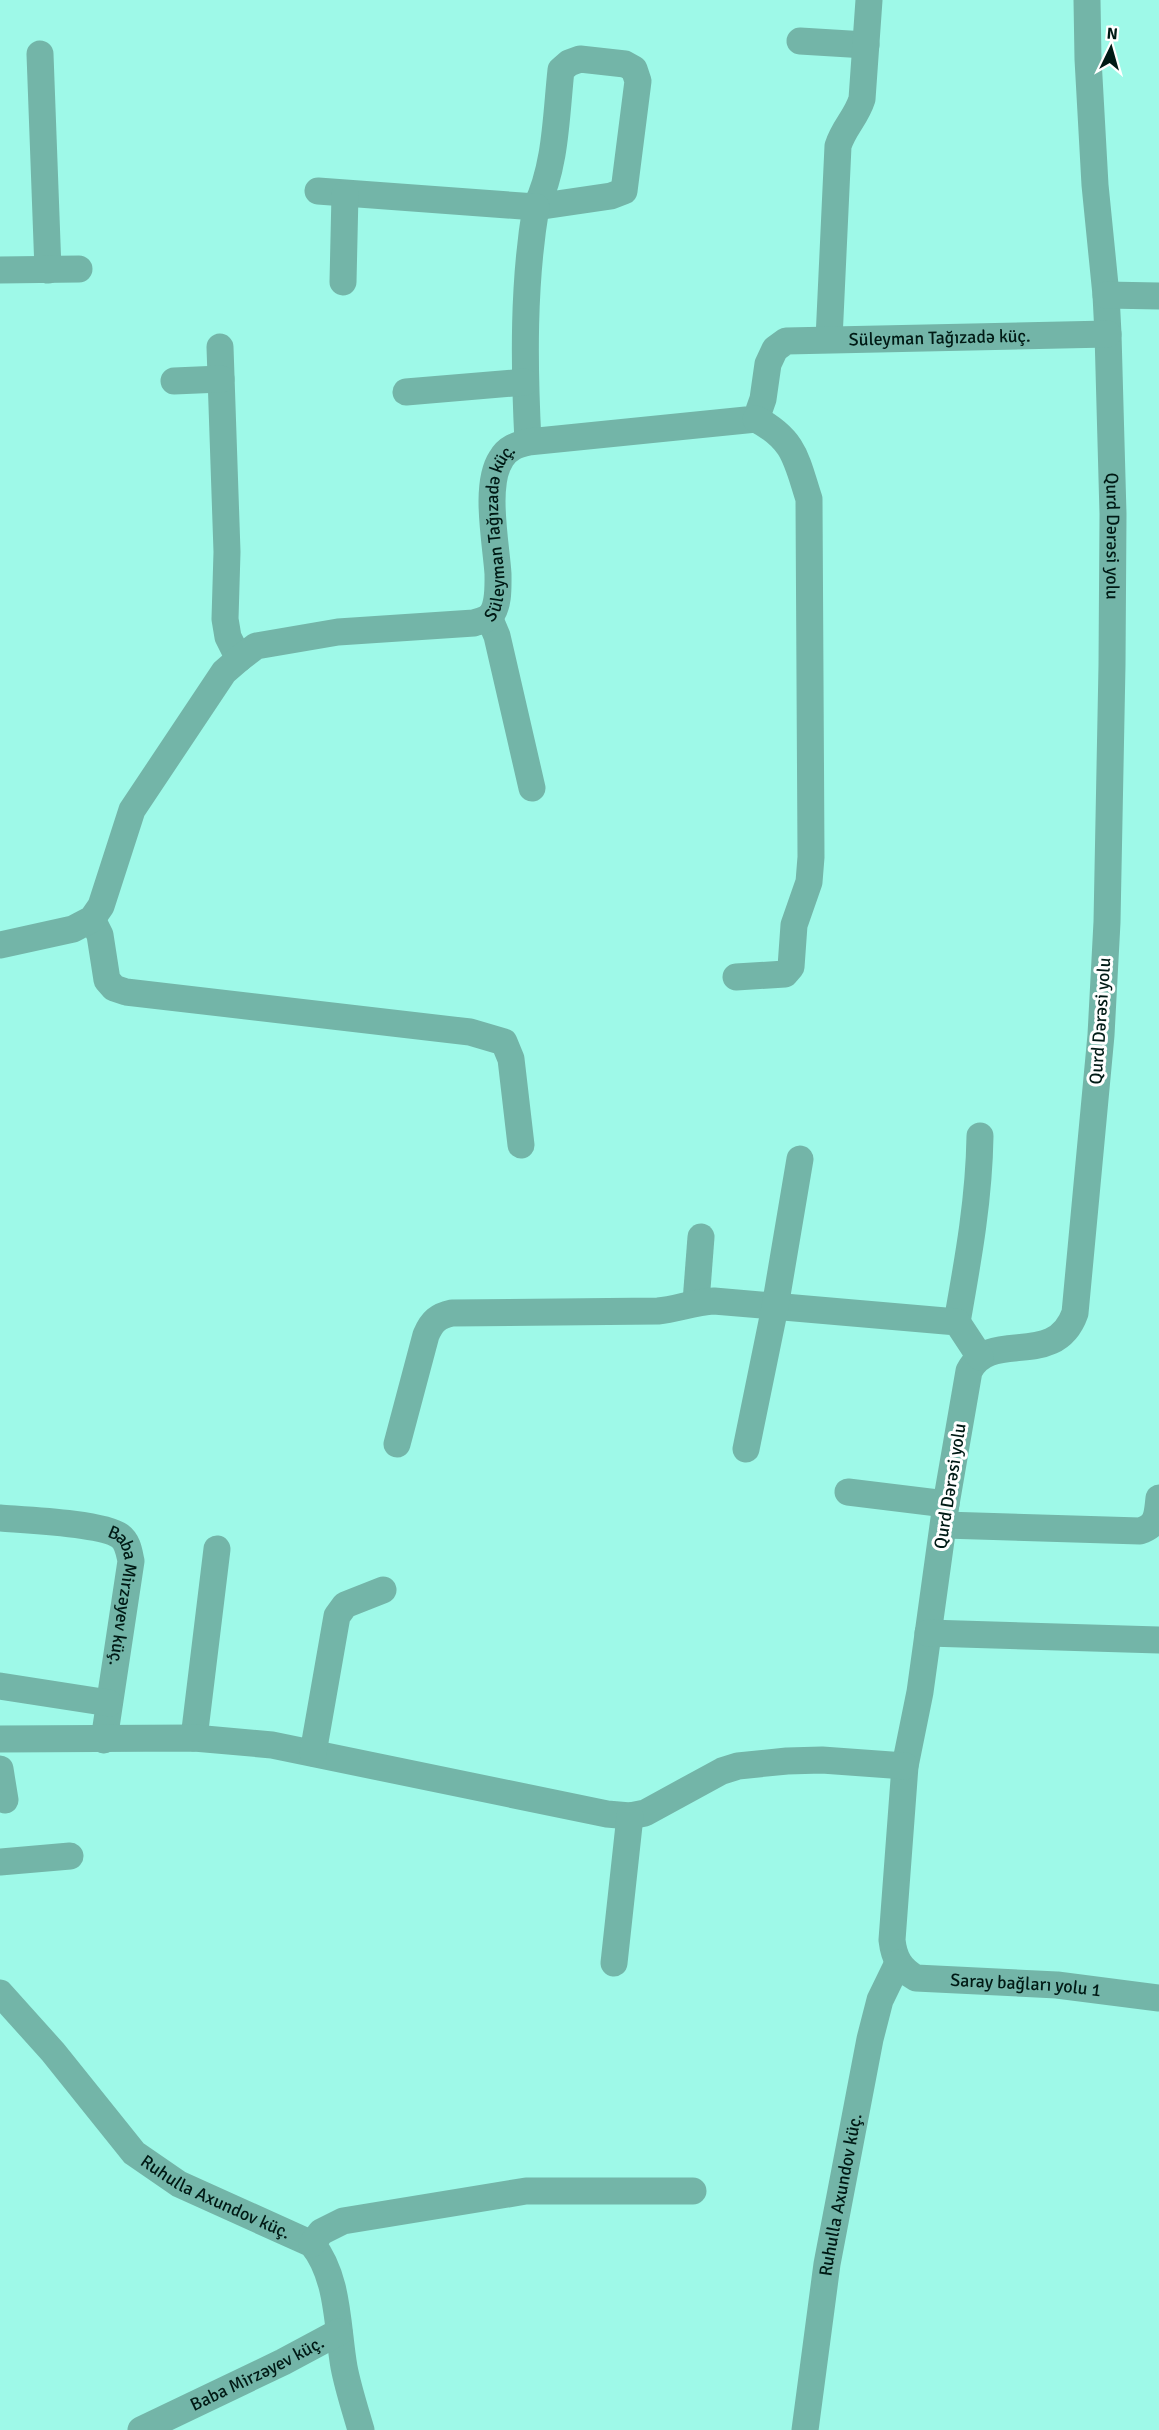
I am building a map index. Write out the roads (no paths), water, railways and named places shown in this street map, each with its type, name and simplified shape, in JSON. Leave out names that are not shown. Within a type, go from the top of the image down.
[{"type":"street","points":[[828,339],[838,146],[843,132],[858,114],[862,99],[869,0]]},
{"type":"street","name":"Qurd Dərəsi yolu","points":[[898,1963],[894,1955],[892,1921],[905,1766],[920,1692],[945,1514],[969,1371],[980,1357],[994,1352],[1049,1343],[1070,1327],[1075,1313],[1101,1035],[1107,922],[1112,619],[1108,334],[1095,185],[1087,0]]},
{"type":"street","points":[[800,41],[866,45]]},
{"type":"street","points":[[40,54],[48,270]]},
{"type":"street","points":[[318,191],[536,207],[611,196],[624,191],[638,81],[634,69],[625,64],[580,59],[568,63],[561,70],[550,166],[545,188],[536,207],[528,271],[525,382],[528,442]]},
{"type":"street","points":[[343,282],[345,194]]},
{"type":"street","points":[[0,270],[79,269]]},
{"type":"street","points":[[1106,295],[1159,296]]},
{"type":"street","name":"Süleyman Tağızadə küç.","points":[[92,919],[101,906],[132,810],[224,672],[239,658],[256,646],[277,641],[338,632],[474,623],[489,617],[496,607],[498,583],[493,501],[494,473],[502,457],[512,447],[528,442],[756,419],[763,399],[768,364],[775,349],[786,341],[1108,334]]},
{"type":"street","points":[[220,347],[227,552],[225,619],[228,637],[239,658]]},
{"type":"street","points":[[174,381],[221,379]]},
{"type":"street","points":[[406,392],[525,382]]},
{"type":"street","points":[[736,978],[785,974],[791,968],[794,925],[809,882],[811,857],[809,499],[794,455],[784,438],[773,428],[756,419]]},
{"type":"street","points":[[489,617],[497,636],[532,788]]},
{"type":"street","points":[[0,945],[73,929],[92,919],[100,935],[107,980],[114,988],[126,992],[470,1032],[504,1042],[511,1059],[521,1145]]},
{"type":"street","points":[[980,1136],[979,1182],[972,1239],[957,1322],[980,1357]]},
{"type":"street","points":[[746,1449],[775,1307],[800,1159]]},
{"type":"street","points":[[696,1302],[701,1237]]},
{"type":"street","points":[[398,1444],[426,1335],[431,1323],[440,1316],[452,1313],[658,1311],[673,1310],[696,1302],[714,1301],[957,1322]]},
{"type":"street","points":[[848,1492],[945,1514],[1140,1531],[1150,1528],[1157,1517],[1159,1498]]},
{"type":"street","name":"Baba Mirzəyev küç.","points":[[0,1518],[101,1529],[119,1536],[128,1545],[131,1561],[104,1740]]},
{"type":"street","points":[[194,1738],[217,1549]]},
{"type":"street","points":[[313,1753],[337,1616],[345,1605],[383,1590]]},
{"type":"street","points":[[928,1634],[1159,1640]]},
{"type":"street","points":[[0,1686],[109,1703]]},
{"type":"street","points":[[0,1739],[194,1738],[272,1745],[607,1814],[630,1816],[645,1813],[722,1771],[738,1766],[822,1760],[905,1766]]},
{"type":"street","points":[[0,1769],[5,1800]]},
{"type":"street","points":[[614,1963],[630,1816]]},
{"type":"street","points":[[0,1862],[70,1856]]},
{"type":"street","name":"Saray bağları yolu 1","points":[[898,1963],[905,1972],[916,1978],[1057,1985],[1159,1998]]},
{"type":"street","name":"Ruhulla Axundov küç.","points":[[805,2430],[832,2232],[870,2039],[880,2000],[898,1963]]},
{"type":"street","name":"Ruhulla Axundov küç.","points":[[0,1994],[53,2052],[135,2153],[179,2184],[312,2244],[323,2257],[331,2280],[345,2370],[361,2430]]},
{"type":"street","points":[[312,2244],[321,2232],[343,2222],[526,2191],[693,2191]]},
{"type":"street","name":"Baba Mirzəyev küç.","points":[[141,2430],[283,2362],[339,2332]]}]
